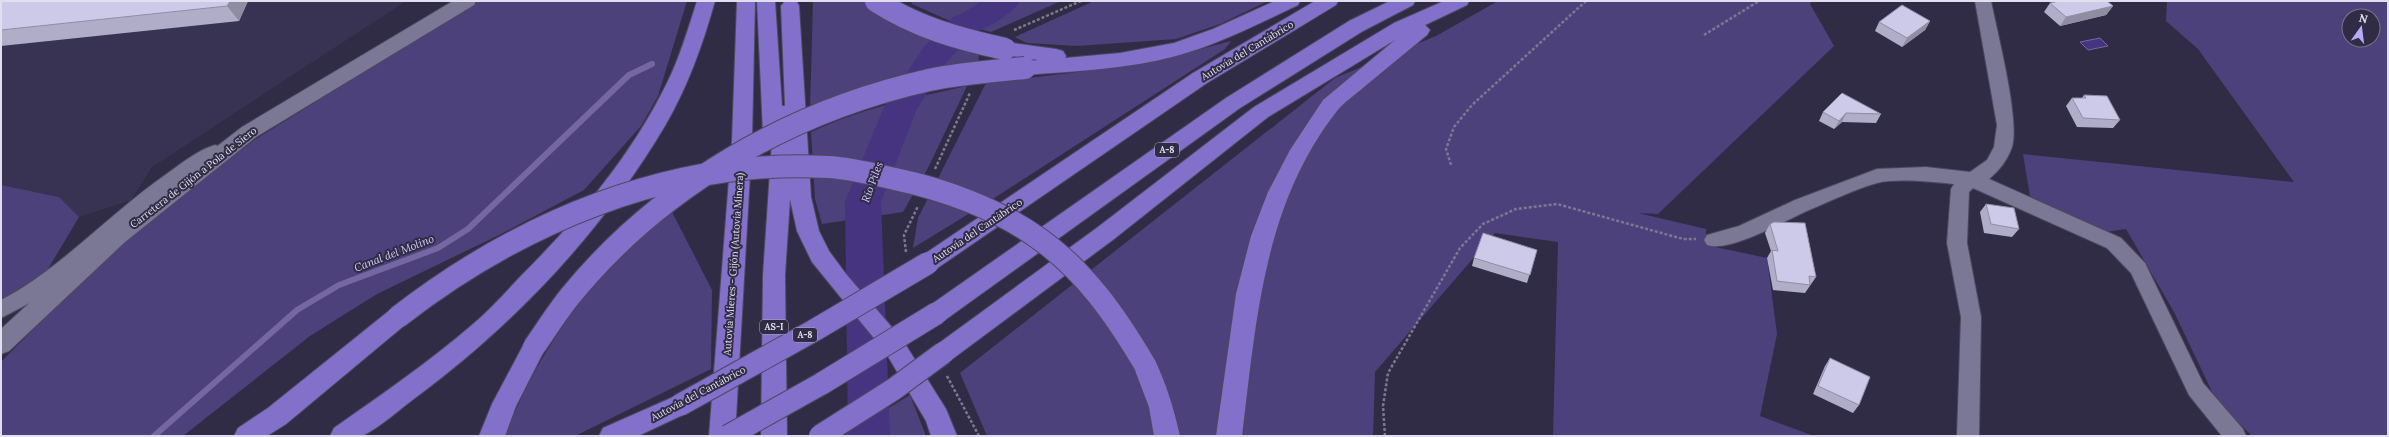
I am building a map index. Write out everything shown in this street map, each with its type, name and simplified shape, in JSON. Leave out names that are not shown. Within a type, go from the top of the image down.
[{"type":"highway","points":[[343,436],[403,393],[477,335],[544,268],[588,220],[634,159],[664,110],[687,62],[706,1]]},
{"type":"highway","points":[[742,140],[746,1]]},
{"type":"highway","points":[[876,1],[904,17],[947,35],[1006,49],[1054,56],[1175,49]]},
{"type":"highway","points":[[492,436],[504,404],[534,347],[576,288],[648,218],[732,156],[792,124],[861,98],[929,80],[1025,68],[1101,63],[1175,49],[1233,29],[1291,1]]},
{"type":"highway","name":"Autovía del Cantábrico","points":[[612,436],[680,405],[813,331],[928,263],[1200,78],[1330,1]]},
{"type":"highway","name":"A-8","points":[[728,436],[821,384],[937,313],[1233,103],[1356,26],[1406,1]]},
{"type":"highway","points":[[820,436],[894,389],[943,353],[1106,233],[1261,112],[1400,28],[1460,1]]},
{"type":"highway","points":[[1229,436],[1248,294],[1262,236],[1279,192],[1297,155],[1330,105],[1421,29],[1470,1]]},
{"type":"highway","points":[[742,140],[766,2]]},
{"type":"highway","points":[[766,2],[778,217]]},
{"type":"highway","points":[[778,217],[790,4]]},
{"type":"highway","points":[[790,4],[800,197],[808,231],[820,256],[894,346],[937,417],[944,436]]},
{"type":"highway","name":"Autovía Mieres - Gijón (Autovía Minera)","points":[[722,436],[742,140]]},
{"type":"highway","points":[[247,436],[277,416],[398,316],[449,278],[497,250],[551,223],[609,200],[664,183],[712,174],[778,167],[828,167],[934,187],[988,209],[1040,239],[1077,272],[1111,310],[1145,365],[1161,407],[1167,436]]},
{"type":"highway","name":"AS-I","points":[[774,436],[774,275],[778,217]]},
{"type":"street","name":"Carretera de Gijón a Pola de Siero","points":[[3,337],[118,236],[249,132],[467,1]]},
{"type":"street","points":[[1968,436],[1971,317],[1956,232],[1960,189],[1971,179],[1982,175],[1993,165],[2004,147],[2006,125],[1983,1]]},
{"type":"street","points":[[1,310],[20,301],[67,266],[119,219],[175,176],[249,132]]},
{"type":"street","points":[[1714,240],[1744,232],[1802,205],[1877,176],[1926,174],[1971,179],[2114,243],[2138,268],[2196,389],[2235,436]]},
{"type":"path","points":[[1450,165],[1446,149],[1454,127],[1472,105],[1586,1]]},
{"type":"path","points":[[1704,35],[1758,1]]},
{"type":"path","points":[[1385,436],[1383,406],[1388,373],[1460,248],[1483,224],[1516,209],[1557,204],[1683,239],[1714,240]]},
{"type":"shaded area","points":[[1,1],[406,1],[152,167],[131,200],[79,217],[59,197],[1,185]]},
{"type":"shaded area","points":[[477,1],[687,1],[658,96],[641,126],[584,190],[499,235],[377,294],[310,336],[183,436],[1,436],[1,362],[83,279],[164,206],[256,139]]},
{"type":"shaded area","points":[[813,1],[864,1],[890,20],[918,35],[948,46],[979,54],[978,64],[810,110]]},
{"type":"shaded area","points":[[911,1],[1061,1],[991,32],[950,21],[912,4]]},
{"type":"shaded area","points":[[1094,1],[1268,1],[1220,24],[1176,39],[1077,46],[1027,43],[1015,37]]},
{"type":"shaded area","points":[[1498,1],[1812,1],[1810,4],[1834,46],[1658,214],[1638,213],[1706,229],[1706,245],[1767,258],[1777,334],[1760,416],[1814,436],[1553,436],[1558,242],[1495,233],[1375,372],[1373,436],[987,436],[960,373],[1335,78],[1436,36]]},
{"type":"shaded area","points":[[2167,1],[2388,1],[2388,436],[2252,436],[2216,400],[2174,312],[2126,229],[2105,232],[2030,196],[2023,154],[2294,182],[2198,49],[2166,21]]},
{"type":"shaded area","points":[[2100,38],[2108,46],[2088,50],[2080,42]]},
{"type":"shaded area","points":[[1231,41],[1225,49],[988,202],[913,248],[918,218],[986,83],[1070,73],[1163,59]]},
{"type":"shaded area","points":[[967,86],[928,168],[903,212],[822,224],[815,199],[811,132],[869,110]]},
{"type":"shaded area","points":[[1,185],[59,197],[79,217],[42,279],[1,302]]},
{"type":"shaded area","points":[[671,210],[712,290],[711,369],[575,436],[505,436],[535,371],[547,350],[574,310],[611,265]]},
{"type":"shaded area","points":[[910,395],[926,436],[843,436]]},
{"type":"building","points":[[1,1],[230,1],[227,6],[1,30]]},
{"type":"building","points":[[2059,1],[2107,1],[2113,6],[2066,17],[2050,3]]},
{"type":"building","points":[[1902,5],[1930,21],[1907,38],[1879,22]]},
{"type":"building","points":[[1842,93],[1881,114],[1846,113],[1839,121],[1823,112]]},
{"type":"building","points":[[2084,95],[2107,96],[2120,120],[2083,118],[2072,98],[2086,98]]},
{"type":"building","points":[[1986,204],[2014,208],[2019,229],[1991,224]]},
{"type":"building","points":[[1774,222],[1805,223],[1816,277],[1809,276],[1810,285],[1777,281],[1772,250],[1778,251],[1770,224]]},
{"type":"building","points":[[1483,233],[1537,250],[1530,275],[1474,258]]},
{"type":"building","points":[[1830,358],[1870,377],[1859,405],[1818,386]]},
{"type":"waterway","name":"Río Piles","points":[[869,436],[863,202],[900,109],[934,56],[964,24],[970,23],[1005,1]]},
{"type":"waterway","name":"Canal del Molino","points":[[154,436],[297,310],[339,285],[438,248],[468,229],[629,75],[652,64]]}]
